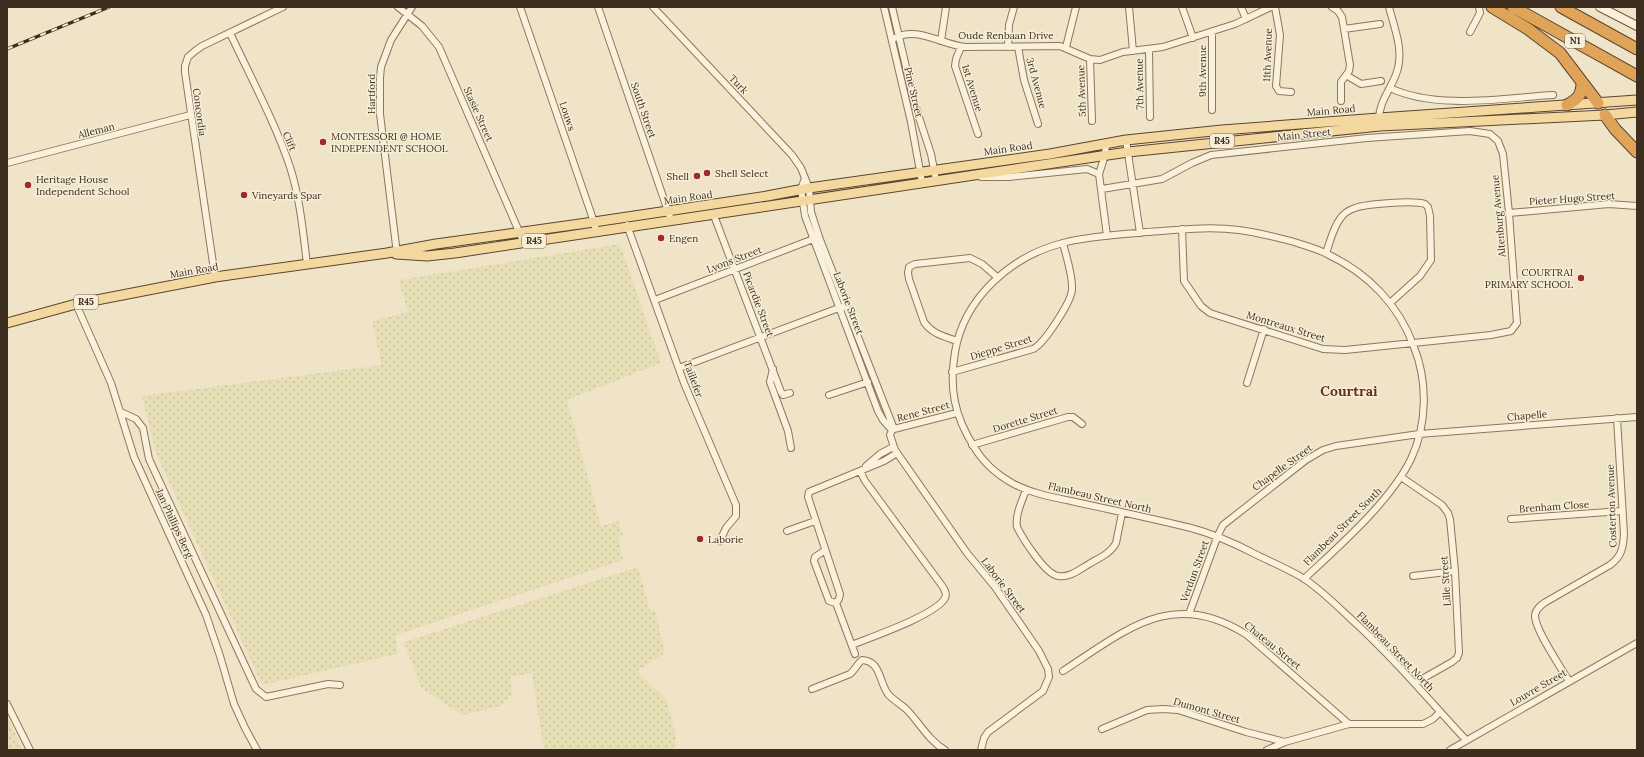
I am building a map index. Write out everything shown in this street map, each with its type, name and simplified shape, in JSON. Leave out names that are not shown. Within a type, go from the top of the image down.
[{"type":"highway","points":[[1492,7],[1548,42],[1560,53],[1598,103]]},
{"type":"highway","name":"N1","points":[[1513,7],[1637,76]]},
{"type":"highway","name":"N1","points":[[1561,7],[1637,49]]},
{"type":"highway","points":[[1567,105],[1578,98],[1582,89],[1582,82]]},
{"type":"highway","points":[[1605,115],[1615,129],[1637,152]]},
{"type":"main road","name":"Main Road","points":[[669,215],[713,213],[1105,155],[1379,122],[1637,100]]},
{"type":"main road","points":[[1598,103],[1605,115]]},
{"type":"main road","name":"Main Road","points":[[397,253],[433,255],[524,243],[595,227],[669,215],[805,189],[934,169],[1050,154],[1126,140],[1222,130],[1379,122],[1605,115],[1637,112]]},
{"type":"main road","name":"Main Road","points":[[7,323],[76,304],[215,277],[397,253],[436,244],[520,233],[595,227]]},
{"type":"street","name":"Concordia","points":[[215,277],[190,115],[185,66],[188,57],[195,50],[283,7]]},
{"type":"street","name":"Stasie Street","points":[[398,7],[406,15],[422,26],[439,47],[524,243]]},
{"type":"street","name":"Hartford","points":[[397,253],[380,114],[380,78],[391,40],[412,7]]},
{"type":"street","name":"Louws","points":[[520,7],[595,227]]},
{"type":"street","name":"South Street","points":[[598,7],[669,215]]},
{"type":"street","name":"Turk","points":[[653,7],[792,155],[802,168],[805,189]]},
{"type":"street","name":"Pine Street","points":[[884,7],[911,122],[922,182]]},
{"type":"street","name":"Pine Street","points":[[892,7],[915,105],[936,180]]},
{"type":"street","points":[[941,41],[946,7]]},
{"type":"street","points":[[1008,47],[1008,25],[1014,7]]},
{"type":"street","points":[[1066,47],[1076,7]]},
{"type":"street","points":[[1129,7],[1133,51]]},
{"type":"street","points":[[1182,7],[1193,38]]},
{"type":"street","points":[[1241,7],[1246,19]]},
{"type":"street","points":[[1090,59],[1100,60],[1117,54],[1163,47],[1212,32],[1272,7]]},
{"type":"street","name":"11th Avenue","points":[[1275,7],[1280,35],[1276,86],[1279,91],[1291,92]]},
{"type":"street","points":[[1332,7],[1340,13],[1350,69],[1342,80],[1340,87],[1341,101]]},
{"type":"street","points":[[1379,122],[1381,108],[1398,68],[1400,56],[1400,48],[1389,7]]},
{"type":"street","points":[[1470,32],[1480,14],[1479,7]]},
{"type":"street","points":[[1600,7],[1637,26]]},
{"type":"street","points":[[1344,29],[1380,24]]},
{"type":"street","name":"9th Avenue","points":[[1212,32],[1212,110]]},
{"type":"street","name":"Clift","points":[[230,33],[280,142],[290,168],[302,224],[307,264]]},
{"type":"street","name":"Oude Renbaan Drive","points":[[892,39],[899,36],[917,34],[961,47],[1066,47],[1090,59]]},
{"type":"street","name":"1st Avenue","points":[[961,47],[955,66],[978,134]]},
{"type":"street","name":"3rd Avenue","points":[[1018,47],[1026,87],[1038,124]]},
{"type":"street","name":"7th Avenue","points":[[1148,50],[1150,117]]},
{"type":"street","name":"5th Avenue","points":[[1090,59],[1092,122]]},
{"type":"street","points":[[1346,75],[1361,84],[1381,81]]},
{"type":"street","points":[[1390,88],[1403,95],[1440,100],[1553,95]]},
{"type":"street","name":"Alleman","points":[[7,163],[190,115]]},
{"type":"street","name":"Main Street","points":[[1102,190],[1162,179],[1211,155],[1368,138],[1481,132],[1494,137],[1501,147],[1502,154]]},
{"type":"street","points":[[1126,140],[1134,185],[1140,233]]},
{"type":"street","points":[[1106,144],[1100,174],[1107,236]]},
{"type":"street","name":"Altenburg Avenue","points":[[1502,154],[1509,213],[1517,323]]},
{"type":"street","name":"Main Road","points":[[962,176],[1009,178],[1087,169],[1100,174]]},
{"type":"street","points":[[805,189],[806,199]]},
{"type":"street","name":"Laborie Street","points":[[806,199],[811,212],[816,238],[843,306],[873,374],[893,430],[890,435],[897,453],[967,553],[995,587],[1039,651],[1048,669],[1049,677],[1043,692],[988,732],[984,738],[981,750]]},
{"type":"street","points":[[1326,253],[1340,219],[1356,207],[1414,202],[1425,204],[1428,207],[1430,216],[1431,260],[1420,276],[1390,303]]},
{"type":"street","name":"Pieter Hugo Street","points":[[1509,213],[1609,204],[1637,206]]},
{"type":"street","name":"Picardie Street","points":[[713,213],[781,393],[784,395],[790,393]]},
{"type":"street","name":"Taillefer","points":[[627,222],[698,418],[717,458],[736,506],[736,516],[726,528],[720,541]]},
{"type":"street","name":"Flambeau Street South","points":[[1140,233],[1182,229],[1237,230],[1272,236],[1307,246],[1326,253],[1350,266],[1365,277],[1379,289],[1406,326],[1422,375],[1424,395],[1424,415],[1412,457],[1401,477],[1382,501],[1304,579]]},
{"type":"street","name":"Montreaux Street","points":[[1182,229],[1184,281],[1201,306],[1210,313],[1329,350],[1413,344],[1506,333],[1513,330],[1517,323]]},
{"type":"street","name":"Flambeau Street North","points":[[1140,233],[1107,236],[1063,243],[1037,252],[1016,263],[997,277],[971,308],[957,341],[952,372],[952,390],[957,413],[972,445],[990,468],[1010,482],[1026,490],[1218,535],[1304,579],[1326,596],[1366,632],[1415,683],[1466,740]]},
{"type":"street","name":"Lyons Street","points":[[655,300],[816,238]]},
{"type":"street","name":"Dieppe Street","points":[[952,372],[1033,349],[1042,343],[1068,302],[1072,291],[1063,243]]},
{"type":"street","points":[[957,341],[937,334],[924,322],[909,279],[909,267],[915,264],[970,258],[982,264],[997,277]]},
{"type":"street","name":"Jan Phillips Berg","points":[[76,304],[111,383],[134,456],[206,615],[234,704],[257,750]]},
{"type":"street","points":[[679,368],[843,306]]},
{"type":"street","name":"Laborie Street","points":[[843,306],[880,417],[893,430]]},
{"type":"street","points":[[1247,383],[1264,329]]},
{"type":"street","points":[[773,369],[770,382],[788,431],[791,448]]},
{"type":"street","points":[[829,395],[867,379],[873,374]]},
{"type":"street","points":[[121,412],[136,419],[143,428],[149,459],[256,689],[260,694],[266,698],[328,684],[340,685]]},
{"type":"street","name":"Rene Street","points":[[893,430],[957,413]]},
{"type":"street","name":"Dorette Street","points":[[972,445],[1068,417],[1073,417],[1082,424]]},
{"type":"street","name":"Chapelle","points":[[1419,434],[1637,417]]},
{"type":"street","name":"Costerton Avenue","points":[[1569,681],[1536,622],[1536,611],[1544,603],[1610,565],[1620,557],[1623,540],[1617,418]]},
{"type":"street","name":"Chapelle Street","points":[[1218,535],[1223,525],[1230,519],[1306,460],[1323,450],[1336,446],[1419,434]]},
{"type":"street","points":[[860,471],[880,454],[894,447]]},
{"type":"street","points":[[836,603],[840,599],[840,594],[824,551],[808,497],[809,492],[884,461],[897,453]]},
{"type":"street","points":[[852,645],[921,617],[942,601],[946,592],[865,481],[860,471]]},
{"type":"street","name":"Lille Street","points":[[1401,477],[1446,509],[1450,519],[1455,572],[1459,653],[1457,658],[1452,662],[1415,683]]},
{"type":"street","points":[[1026,490],[1016,522],[1017,527],[1047,569],[1052,574],[1058,576],[1071,574],[1106,554],[1114,547],[1122,513]]},
{"type":"street","name":"Brenham Close","points":[[1511,519],[1622,511]]},
{"type":"street","points":[[787,531],[815,521]]},
{"type":"street","name":"Verdun Street","points":[[1189,614],[1218,535]]},
{"type":"street","points":[[824,551],[815,557],[814,561],[828,601],[836,603]]},
{"type":"street","points":[[1413,576],[1455,572]]},
{"type":"street","points":[[836,603],[855,654]]},
{"type":"street","name":"Chateau Street","points":[[1063,671],[1138,624],[1152,618],[1176,614],[1189,614],[1218,620],[1232,625],[1247,635],[1349,724]]},
{"type":"street","name":"Louvre Street","points":[[1450,750],[1637,643]]},
{"type":"street","points":[[812,689],[850,674],[853,672],[856,664],[862,660],[868,660],[878,670],[888,694],[906,709],[938,745],[945,750]]},
{"type":"street","points":[[7,704],[30,750]]},
{"type":"street","name":"Dumont Street","points":[[1102,729],[1147,710],[1178,710],[1246,732],[1285,742]]},
{"type":"street","points":[[1267,750],[1285,742],[1349,724],[1423,724],[1433,719],[1440,712]]},
{"type":"shaded area","points":[[620,244],[661,363],[567,400],[601,526],[618,521],[623,534],[618,537],[623,560],[396,635],[397,654],[262,685],[156,453],[142,396],[382,365],[372,321],[408,312],[399,280]]},
{"type":"shaded area","points":[[638,567],[650,611],[655,611],[665,653],[637,671],[666,699],[676,737],[674,750],[544,750],[532,673],[510,677],[512,692],[510,697],[500,706],[463,715],[421,688],[404,642]]},
{"type":"shaded area","points":[[7,716],[23,750],[7,750]]},
{"type":"railway","points":[[7,49],[109,7]]},
{"type":"place","name":"MONTESSORI @ HOME INDEPENDENT SCHOOL","points":[[323,142]]},
{"type":"place","name":"Shell Select","points":[[707,173]]},
{"type":"place","name":"Shell","points":[[697,176]]},
{"type":"place","name":"Heritage House Independent School","points":[[28,185]]},
{"type":"place","name":"Vineyards Spar","points":[[244,195]]},
{"type":"place","name":"Engen","points":[[661,238]]},
{"type":"place","name":"COURTRAI PRIMARY SCHOOL","points":[[1581,278]]},
{"type":"place","name":"Laborie","points":[[700,539]]},
{"type":"district","name":"Courtrai","points":[[1349,391]]}]
